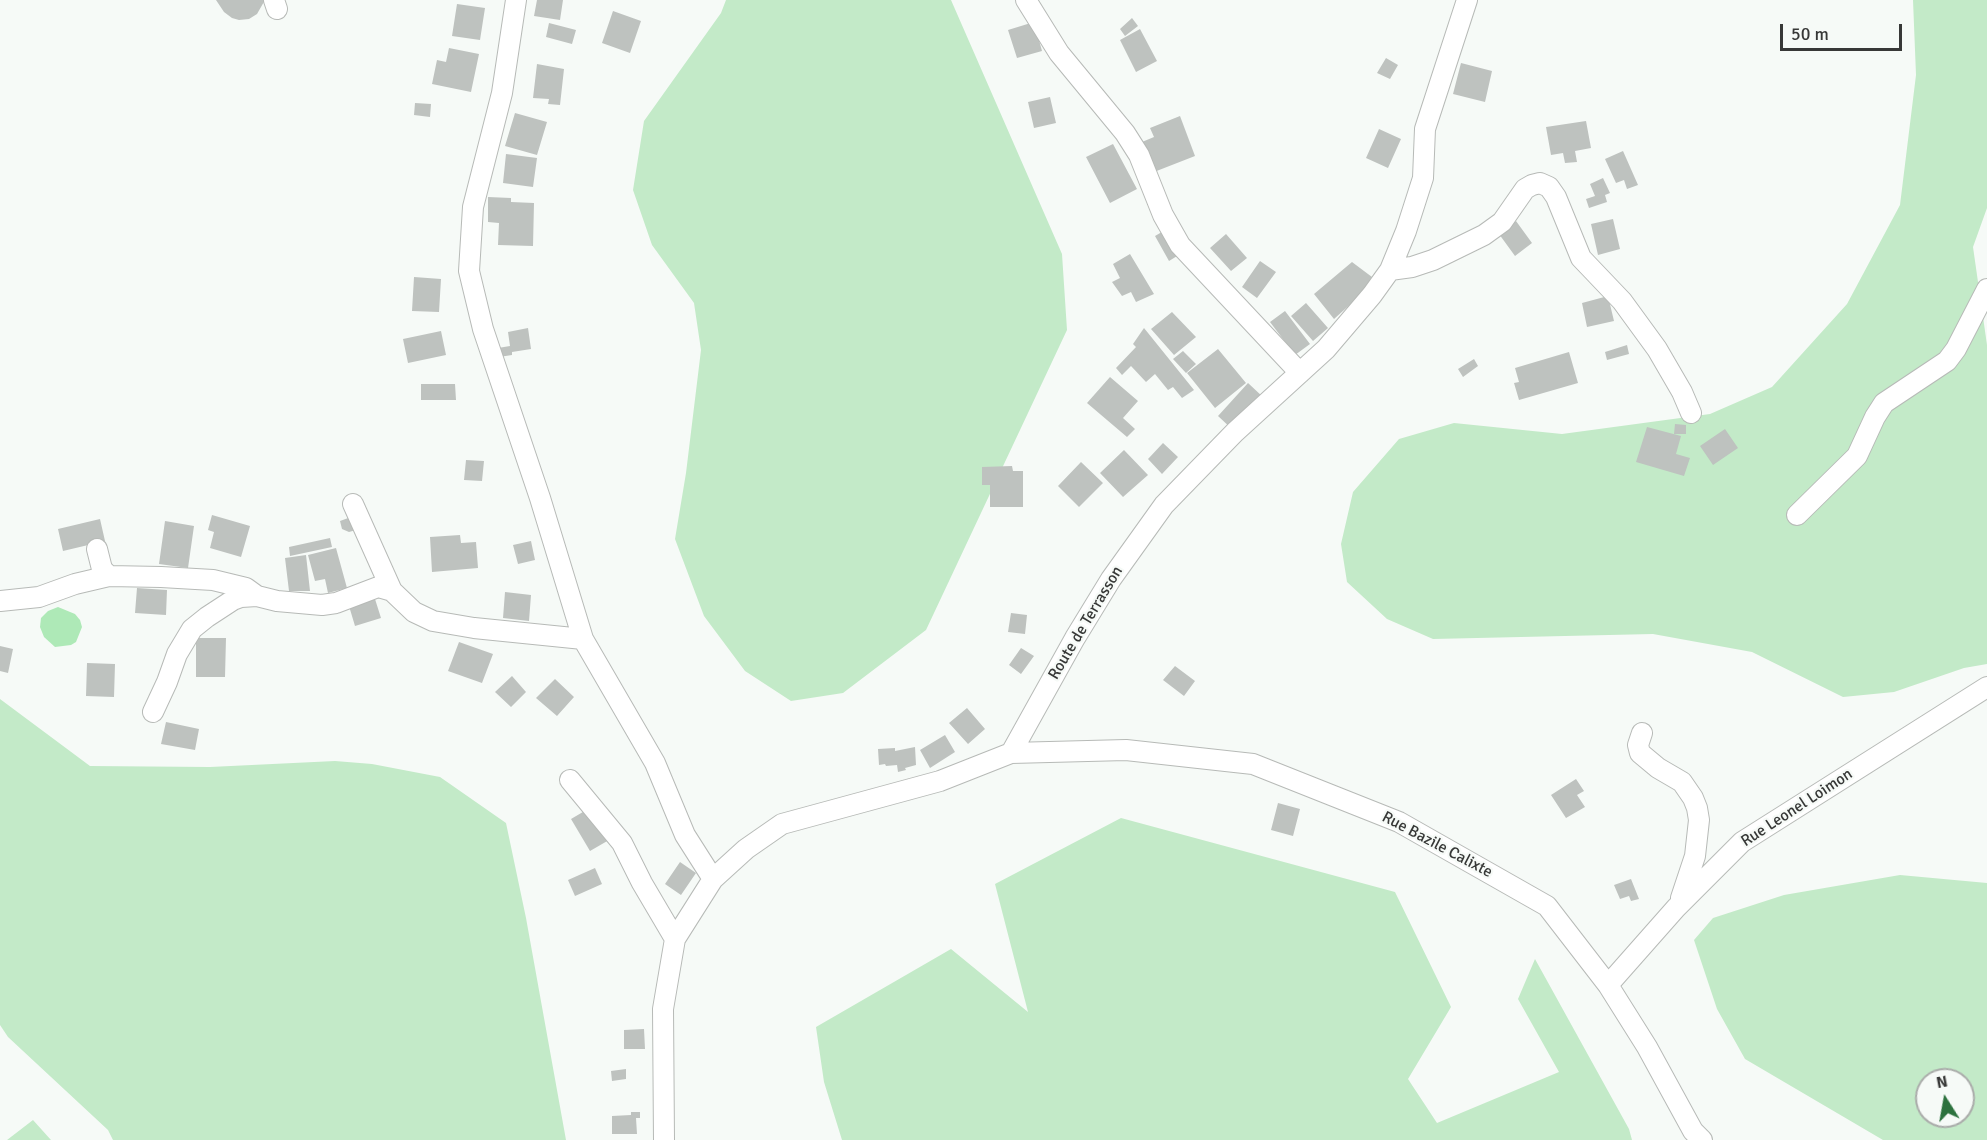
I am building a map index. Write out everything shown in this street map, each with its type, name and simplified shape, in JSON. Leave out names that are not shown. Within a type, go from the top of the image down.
[{"type":"street","points":[[516,0],[502,93],[473,207],[469,270],[483,328],[540,498],[583,639],[655,763],[685,835],[713,879]]},
{"type":"street","points":[[1026,0],[1059,53],[1125,133],[1139,155],[1164,215],[1180,245],[1300,373]]},
{"type":"street","name":"Route de Terrasson","points":[[1011,753],[1075,638],[1111,579],[1164,505],[1235,432],[1326,349],[1390,270],[1406,231],[1423,178],[1425,129],[1467,0]]},
{"type":"street","points":[[1390,270],[1412,267],[1433,260],[1484,235],[1502,222],[1526,189],[1540,183],[1549,187],[1556,197],[1581,258],[1622,301],[1657,349],[1682,392],[1691,413]]},
{"type":"street","points":[[1797,515],[1857,456],[1884,403],[1947,361],[1956,349],[1987,289]]},
{"type":"street","points":[[353,504],[392,591],[414,612],[433,621],[474,628],[583,639]]},
{"type":"street","points":[[97,549],[102,569],[109,576]]},
{"type":"street","points":[[0,601],[39,597],[75,584],[109,576],[213,580],[246,588],[256,596]]},
{"type":"street","points":[[153,712],[177,654],[192,629],[207,616],[233,600],[256,596],[277,601],[322,604],[336,603],[378,586],[392,591]]},
{"type":"street","name":"Rue Leonel Loimon","points":[[1608,986],[1676,908],[1742,842],[1987,687]]},
{"type":"street","points":[[1642,733],[1638,745],[1640,753],[1658,768],[1682,782],[1697,808],[1699,827],[1695,856],[1687,885],[1676,908]]},
{"type":"street","name":"Rue Bazile Calixte","points":[[1011,753],[1126,750],[1253,764],[1398,822],[1547,906],[1608,986],[1647,1047],[1693,1131],[1702,1140]]},
{"type":"street","points":[[664,1140],[663,1009],[675,939],[713,879],[746,849],[782,824],[940,781],[1011,753]]},
{"type":"street","points":[[570,780],[622,843],[642,883],[675,939]]},
{"type":"shaded area","points":[[726,0],[951,0],[1062,254],[1067,330],[926,630],[843,693],[791,701],[745,671],[704,616],[675,539],[686,473],[701,350],[694,303],[652,245],[633,190],[644,121],[721,13]]},
{"type":"shaded area","points":[[1913,0],[1987,0],[1987,208],[1973,247],[1987,345],[1987,664],[1964,668],[1894,692],[1843,697],[1752,652],[1653,634],[1433,639],[1387,619],[1347,582],[1341,544],[1353,492],[1399,439],[1454,423],[1562,434],[1710,414],[1772,387],[1847,304],[1900,205],[1916,75]]},
{"type":"shaded area","points":[[58,607],[75,614],[80,620],[82,627],[76,642],[71,645],[55,647],[44,637],[40,627],[41,618],[48,611]]},
{"type":"shaded area","points":[[0,699],[90,766],[210,767],[335,761],[372,764],[440,777],[506,823],[526,918],[566,1140],[113,1140],[108,1130],[8,1037],[0,1025]]},
{"type":"shaded area","points":[[1121,818],[1395,892],[1451,1007],[1408,1079],[1437,1123],[1559,1072],[1518,999],[1535,959],[1629,1129],[1632,1140],[842,1140],[824,1082],[816,1027],[951,949],[1028,1012],[995,884]]},
{"type":"shaded area","points":[[1900,875],[1987,883],[1987,1140],[1883,1140],[1745,1059],[1717,1009],[1694,940],[1713,918],[1784,895]]},
{"type":"shaded area","points":[[33,1120],[51,1140],[7,1140]]},
{"type":"building","points":[[216,0],[265,0],[257,14],[249,19],[239,20],[224,12]]},
{"type":"building","points":[[537,0],[563,0],[560,20],[534,16]]},
{"type":"building","points":[[457,4],[485,8],[480,40],[452,36]]},
{"type":"building","points":[[613,11],[641,21],[630,53],[602,43]]},
{"type":"building","points":[[1132,18],[1138,26],[1125,36],[1120,29]]},
{"type":"building","points":[[1034,22],[1042,51],[1017,58],[1008,30]]},
{"type":"building","points":[[549,23],[576,30],[572,44],[546,37]]},
{"type":"building","points":[[1140,29],[1157,61],[1136,72],[1120,40]]},
{"type":"building","points":[[449,48],[479,54],[471,92],[432,84],[437,60],[446,62]]},
{"type":"building","points":[[1386,58],[1398,65],[1390,79],[1377,73]]},
{"type":"building","points":[[1461,63],[1492,71],[1485,102],[1453,94]]},
{"type":"building","points":[[537,64],[564,69],[560,105],[548,104],[549,99],[533,98]]},
{"type":"building","points":[[1050,97],[1056,123],[1034,128],[1028,102]]},
{"type":"building","points":[[415,103],[431,104],[430,117],[414,115]]},
{"type":"building","points":[[515,113],[547,122],[537,155],[505,146]]},
{"type":"building","points":[[1180,116],[1195,156],[1154,172],[1142,142],[1154,137],[1150,128]]},
{"type":"building","points":[[1586,121],[1591,148],[1575,151],[1577,162],[1565,163],[1563,153],[1551,155],[1546,127]]},
{"type":"building","points":[[1379,129],[1401,139],[1388,168],[1366,158]]},
{"type":"building","points":[[1113,144],[1137,189],[1110,203],[1086,157]]},
{"type":"building","points":[[1623,151],[1638,185],[1627,189],[1624,180],[1616,183],[1605,159]]},
{"type":"building","points":[[506,154],[537,158],[533,187],[503,183]]},
{"type":"building","points":[[1603,178],[1610,193],[1605,195],[1607,202],[1589,208],[1586,199],[1595,196],[1590,184]]},
{"type":"building","points":[[488,197],[511,198],[511,202],[534,203],[533,246],[498,245],[499,223],[488,222]]},
{"type":"building","points":[[1613,219],[1620,249],[1598,255],[1591,224]]},
{"type":"building","points":[[1516,221],[1532,243],[1515,256],[1499,234]]},
{"type":"building","points":[[1167,229],[1182,253],[1169,261],[1155,236]]},
{"type":"building","points":[[1226,234],[1247,258],[1231,271],[1210,248]]},
{"type":"building","points":[[1130,254],[1154,294],[1136,302],[1131,292],[1122,296],[1112,282],[1120,278],[1113,264]]},
{"type":"building","points":[[1260,261],[1276,272],[1257,298],[1242,287]]},
{"type":"building","points":[[1352,262],[1372,277],[1369,281],[1373,284],[1334,319],[1314,294]]},
{"type":"building","points":[[414,277],[441,279],[439,312],[412,311]]},
{"type":"building","points":[[1608,296],[1614,321],[1587,327],[1582,303]]},
{"type":"building","points":[[1306,303],[1328,328],[1313,341],[1291,316]]},
{"type":"building","points":[[1285,311],[1310,344],[1295,355],[1270,322]]},
{"type":"building","points":[[1172,312],[1196,337],[1174,355],[1151,329]]},
{"type":"building","points":[[528,328],[531,349],[499,357],[498,348],[510,346],[508,332]]},
{"type":"building","points":[[1144,328],[1194,390],[1182,398],[1173,387],[1168,390],[1155,374],[1146,382],[1131,366],[1122,375],[1116,368],[1136,347],[1133,344]]},
{"type":"building","points":[[441,331],[446,355],[408,363],[403,339]]},
{"type":"building","points":[[1627,345],[1629,354],[1607,360],[1605,352]]},
{"type":"building","points":[[1218,349],[1246,383],[1215,408],[1187,373]]},
{"type":"building","points":[[1183,351],[1196,364],[1186,373],[1173,359]]},
{"type":"building","points":[[1569,352],[1578,383],[1519,400],[1514,383],[1519,382],[1515,368]]},
{"type":"building","points":[[1474,359],[1478,366],[1463,377],[1458,369]]},
{"type":"building","points":[[1110,377],[1138,401],[1123,418],[1135,429],[1127,437],[1087,403]]},
{"type":"building","points":[[1248,383],[1263,397],[1233,430],[1218,416]]},
{"type":"building","points":[[421,384],[455,384],[456,400],[421,400]]},
{"type":"building","points":[[1675,424],[1686,425],[1686,434],[1674,434]]},
{"type":"building","points":[[1647,427],[1681,436],[1676,454],[1690,458],[1684,476],[1636,462]]},
{"type":"building","points":[[1725,429],[1738,448],[1713,465],[1700,446]]},
{"type":"building","points":[[1163,443],[1178,457],[1162,474],[1148,459]]},
{"type":"building","points":[[1124,450],[1148,475],[1123,497],[1100,473]]},
{"type":"building","points":[[466,460],[484,461],[482,481],[464,480]]},
{"type":"building","points":[[1081,462],[1103,483],[1079,507],[1058,486]]},
{"type":"building","points":[[1012,466],[1013,471],[1023,471],[1023,507],[990,507],[990,485],[982,485],[982,467]]},
{"type":"building","points":[[212,515],[250,526],[241,557],[210,548],[214,532],[208,530]]},
{"type":"building","points":[[351,517],[356,530],[349,532],[342,529],[340,521]]},
{"type":"building","points":[[100,519],[105,541],[63,551],[58,529]]},
{"type":"building","points":[[165,521],[194,526],[188,568],[159,564]]},
{"type":"building","points":[[460,535],[461,543],[476,542],[478,568],[432,572],[430,537]]},
{"type":"building","points":[[330,538],[332,547],[290,556],[289,547]]},
{"type":"building","points":[[531,541],[535,560],[518,564],[513,545]]},
{"type":"building","points":[[336,548],[347,588],[328,593],[325,579],[315,581],[308,555]]},
{"type":"building","points":[[306,555],[310,591],[289,591],[285,558]]},
{"type":"building","points":[[137,588],[167,590],[166,615],[135,613]]},
{"type":"building","points":[[505,592],[531,595],[529,621],[503,618]]},
{"type":"building","points":[[375,599],[381,618],[355,626],[349,606]]},
{"type":"building","points":[[1011,613],[1027,615],[1025,634],[1008,632]]},
{"type":"building","points":[[196,638],[226,638],[225,677],[196,677]]},
{"type":"building","points":[[459,642],[493,654],[482,683],[448,671]]},
{"type":"building","points":[[0,646],[13,649],[8,673],[0,671]]},
{"type":"building","points":[[1021,648],[1034,656],[1021,674],[1009,665]]},
{"type":"building","points":[[87,663],[115,664],[114,697],[86,696]]},
{"type":"building","points":[[1175,666],[1195,681],[1184,696],[1163,680]]},
{"type":"building","points":[[512,676],[526,692],[511,707],[495,692]]},
{"type":"building","points":[[555,679],[574,697],[557,716],[536,698]]},
{"type":"building","points":[[967,708],[985,729],[968,744],[949,723]]},
{"type":"building","points":[[166,722],[199,729],[195,750],[161,744]]},
{"type":"building","points":[[945,735],[955,752],[930,768],[920,750]]},
{"type":"building","points":[[915,747],[916,765],[905,768],[906,770],[898,772],[897,765],[879,765],[878,749],[895,748],[895,751]]},
{"type":"building","points":[[1576,779],[1584,791],[1577,795],[1585,807],[1566,818],[1551,795]]},
{"type":"building","points":[[1278,803],[1300,809],[1293,836],[1271,830]]},
{"type":"building","points":[[588,809],[609,840],[590,851],[571,819]]},
{"type":"building","points":[[680,862],[696,873],[681,895],[665,884]]},
{"type":"building","points":[[595,868],[602,884],[575,896],[568,880]]},
{"type":"building","points":[[1631,879],[1639,899],[1631,901],[1629,896],[1620,899],[1614,885]]},
{"type":"building","points":[[644,1029],[645,1049],[624,1049],[624,1030]]},
{"type":"building","points":[[626,1069],[626,1079],[612,1081],[611,1071]]},
{"type":"building","points":[[631,1112],[640,1112],[640,1118],[636,1118],[637,1134],[612,1134],[612,1116],[631,1115]]}]
